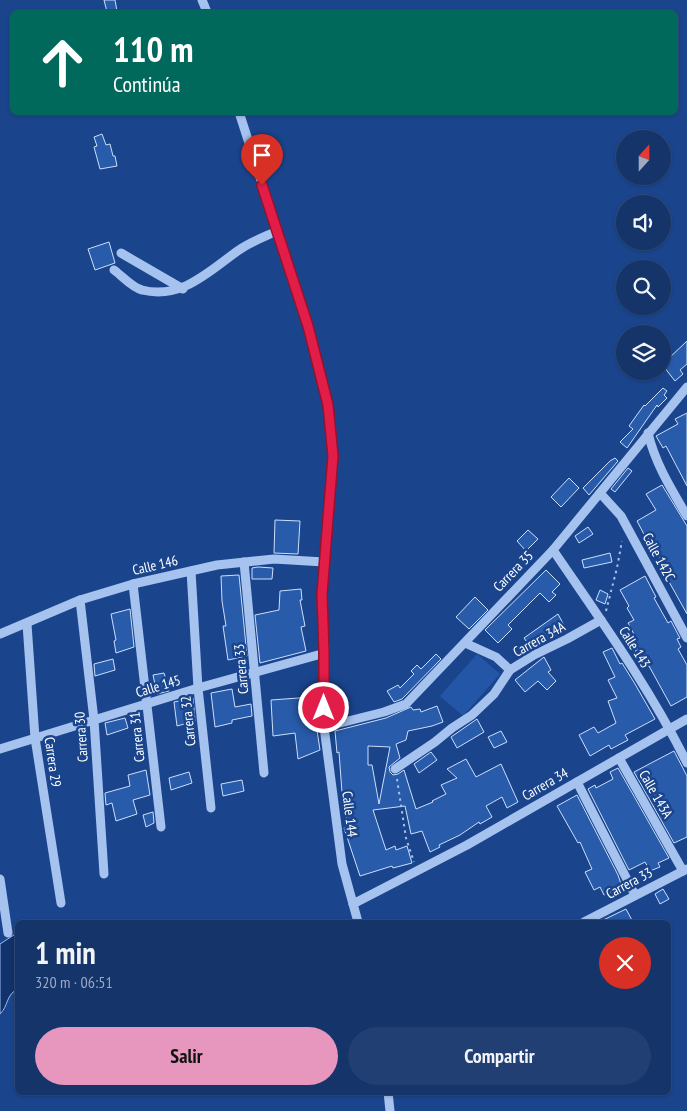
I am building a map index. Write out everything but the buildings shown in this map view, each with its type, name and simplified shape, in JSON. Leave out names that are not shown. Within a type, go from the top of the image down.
[{"type":"street","points":[[241,115],[308,326],[328,405],[333,456],[322,594],[324,727]]},
{"type":"street","points":[[114,270],[140,290],[160,292],[183,289],[205,276],[241,249],[277,231]]},
{"type":"street","points":[[121,252],[183,289]]},
{"type":"street","name":"Carrera 35","points":[[324,727],[384,712],[406,704],[553,550],[648,432],[687,387]]},
{"type":"street","points":[[648,432],[652,451],[660,470],[687,516]]},
{"type":"street","name":"Calle 142C","points":[[600,494],[621,516],[687,638]]},
{"type":"street","name":"Calle 143","points":[[553,550],[601,620],[670,728],[687,762]]},
{"type":"street","name":"Calle 146","points":[[0,634],[80,600],[133,584],[217,565],[274,559],[324,562]]},
{"type":"street","name":"Carrera 33","points":[[244,562],[264,773]]},
{"type":"street","name":"Carrera 32","points":[[191,571],[198,688],[211,808]]},
{"type":"street","name":"Carrera 31","points":[[133,584],[161,828]]},
{"type":"street","name":"Carrera 30","points":[[80,600],[94,720],[104,874]]},
{"type":"street","name":"Carrera 34A","points":[[395,769],[472,715],[494,694],[510,670],[534,655],[601,620]]},
{"type":"street","name":"Carrera 29","points":[[27,624],[35,738],[61,903]]},
{"type":"street","points":[[465,643],[496,657],[510,670]]},
{"type":"street","name":"Calle 145","points":[[0,749],[148,705],[198,688],[324,653]]},
{"type":"street","name":"Carrera 34","points":[[353,904],[467,845],[687,719]]},
{"type":"street","name":"Calle 144","points":[[324,727],[342,864],[357,920]]},
{"type":"street","name":"Calle 143A","points":[[619,758],[685,870]]},
{"type":"street","points":[[577,782],[635,895]]},
{"type":"street","name":"Carrera 33","points":[[588,920],[685,870]]},
{"type":"street","points":[[0,879],[8,934]]},
{"type":"street","points":[[388,1095],[390,1111]]},
{"type":"path","points":[[601,620],[608,609],[625,524]]},
{"type":"path","points":[[395,769],[406,838],[416,871]]},
{"type":"shaded area","points":[[477,654],[500,674],[463,716],[440,696]]},
{"type":"shaded area","points":[[15,934],[15,990],[0,1014],[0,944]]},
{"type":"route","points":[[262,185],[308,326],[328,405],[333,456],[322,594],[324,708]]}]
